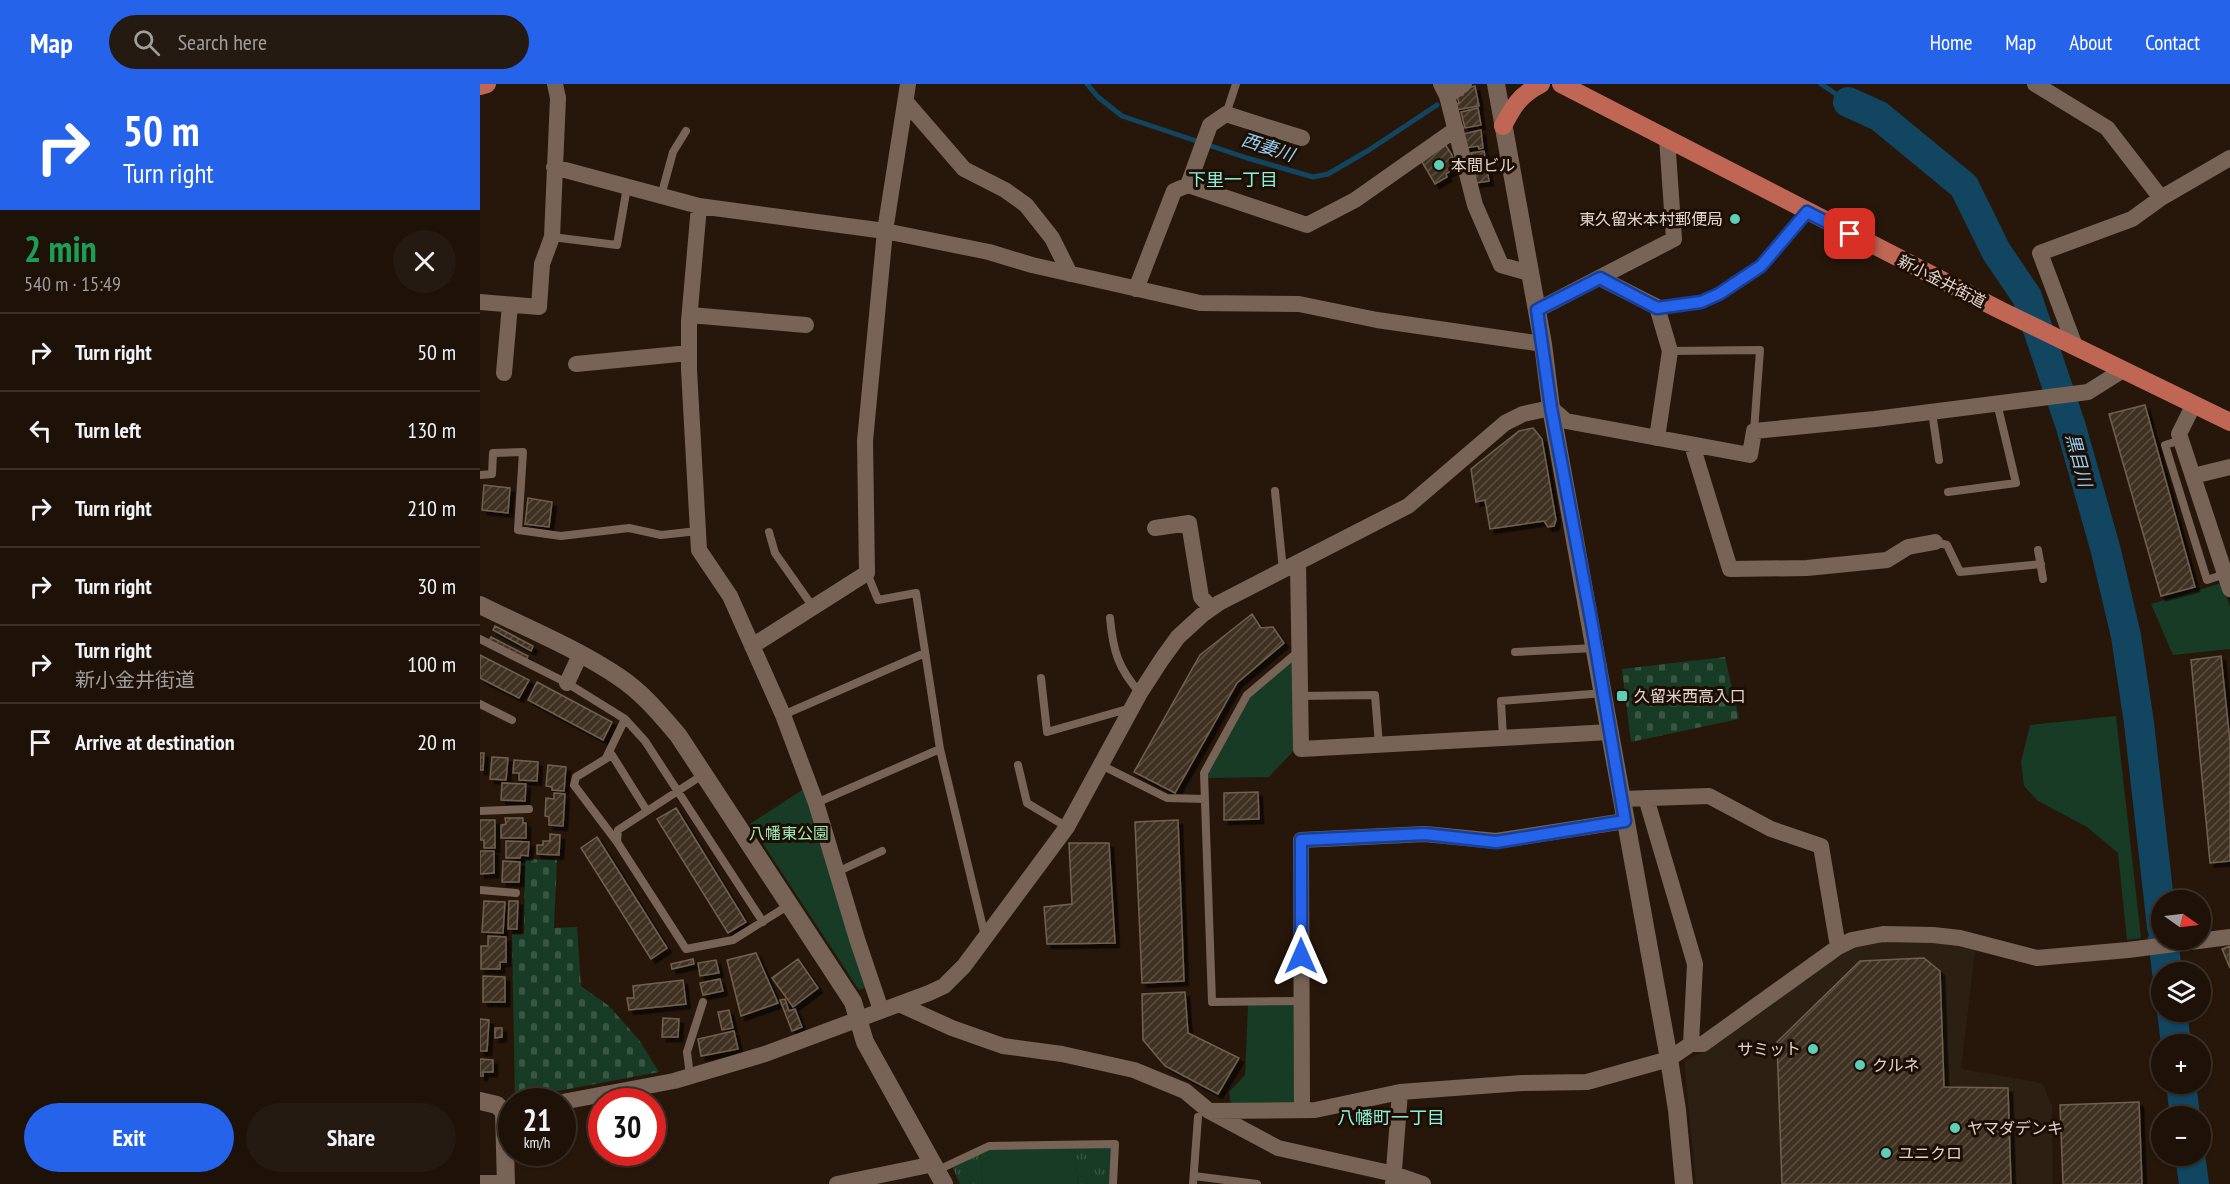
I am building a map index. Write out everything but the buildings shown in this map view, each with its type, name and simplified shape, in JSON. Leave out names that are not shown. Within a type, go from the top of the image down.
[{"type":"main road","points":[[480,86],[485,84]]},
{"type":"main road","points":[[1503,126],[1515,104],[1527,91],[1541,84]]},
{"type":"main road","name":"新小金井街道","points":[[1562,84],[2000,310],[2230,422]]},
{"type":"street","points":[[480,302],[539,307],[542,264],[552,237],[558,98],[555,84]]},
{"type":"street","points":[[752,646],[867,573],[865,441],[885,231],[909,84]]},
{"type":"street","points":[[1464,84],[1444,90],[1475,206],[1501,265],[1529,273]]},
{"type":"street","points":[[1496,84],[1543,344],[1551,408],[1669,1059],[1677,1110],[1683,1184]]},
{"type":"street","points":[[2035,84],[2106,128],[2161,198]]},
{"type":"street","points":[[906,102],[964,169],[1005,190],[1026,205],[1052,238],[1070,274]]},
{"type":"street","points":[[1188,185],[1210,125],[1226,114],[1302,138]]},
{"type":"street","points":[[1136,289],[1174,191],[1188,185],[1307,225],[1355,200],[1456,129]]},
{"type":"street","points":[[1537,310],[1674,239],[1668,138]]},
{"type":"street","points":[[2068,343],[2040,253],[2132,219],[2161,198],[2230,158]]},
{"type":"street","points":[[554,167],[699,206],[885,231],[989,252],[1070,274],[1200,303],[1299,304],[1377,320],[1543,344]]},
{"type":"street","points":[[699,206],[689,353],[699,550],[730,596],[783,715],[816,803],[881,1010]]},
{"type":"street","points":[[1600,278],[1657,308],[1670,351],[1657,438]]},
{"type":"street","points":[[504,373],[510,305]]},
{"type":"street","points":[[690,315],[806,325]]},
{"type":"street","points":[[576,364],[689,353]]},
{"type":"street","points":[[1551,408],[1566,421],[1750,455],[1754,431],[2088,392],[2123,370]]},
{"type":"street","points":[[2193,404],[2179,434],[2228,582]]},
{"type":"street","points":[[576,1099],[690,1076],[765,1054],[860,1020],[944,986],[964,966],[1067,827],[1140,693],[1178,637],[1211,608],[1408,506],[1505,423],[1523,414],[1551,408]]},
{"type":"street","points":[[1692,445],[1730,569],[1807,568],[1887,560],[1908,547],[1935,542]]},
{"type":"street","points":[[2193,476],[2230,467]]},
{"type":"street","points":[[1155,528],[1189,523],[1202,597],[1211,608]]},
{"type":"street","points":[[1291,567],[1300,651],[1301,749],[1610,732]]},
{"type":"street","points":[[480,605],[580,655],[620,678],[645,698],[678,735],[853,1002],[865,1042],[939,1173],[837,1184]]},
{"type":"street","points":[[567,683],[580,655]]},
{"type":"street","points":[[1622,799],[1709,796],[1771,830],[1821,846],[1838,948]]},
{"type":"street","points":[[1646,798],[1695,964],[1691,1044]]},
{"type":"street","points":[[1302,1110],[1301,840],[1425,834],[1496,842],[1625,821]]},
{"type":"street","points":[[1204,1114],[1315,1110],[1400,1092],[1522,1083],[1587,1082],[1669,1059],[1691,1044],[1703,1044],[1838,948],[1852,940],[1883,934],[1960,938],[2037,958],[2230,937]]},
{"type":"street","points":[[899,1004],[952,1028],[1003,1046],[1062,1054],[1130,1069],[1185,1091],[1204,1114],[1278,1148],[1393,1179],[1424,1184]]},
{"type":"street","points":[[1393,1179],[1400,1092]]},
{"type":"street","points":[[480,1101],[498,1106]]},
{"type":"street","points":[[480,1183],[506,1183],[506,1166]]},
{"type":"lane","points":[[1226,114],[1236,84]]},
{"type":"lane","points":[[662,196],[673,152],[686,131]]},
{"type":"lane","points":[[552,237],[617,244],[627,187]]},
{"type":"lane","points":[[1657,308],[1701,302],[1719,294],[1761,266],[1807,212]]},
{"type":"lane","points":[[1670,351],[1760,350],[1754,431]]},
{"type":"lane","points":[[1948,492],[2016,483],[1997,403]]},
{"type":"lane","points":[[1932,412],[1939,460]]},
{"type":"lane","points":[[2181,440],[2165,445],[2208,580],[2228,582]]},
{"type":"lane","points":[[480,475],[492,474],[493,453],[523,452],[518,530],[561,536],[629,528],[661,535],[698,531]]},
{"type":"lane","points":[[1275,491],[1291,567]]},
{"type":"lane","points":[[769,532],[775,553],[813,608]]},
{"type":"lane","points":[[1935,542],[1947,545],[1960,572],[2041,564]]},
{"type":"lane","points":[[2038,550],[2043,579]]},
{"type":"lane","points":[[867,573],[878,600],[916,593],[940,748],[985,936]]},
{"type":"lane","points":[[1110,618],[1112,642],[1125,675],[1140,693]]},
{"type":"lane","points":[[480,639],[567,683],[624,719],[645,741],[763,922]]},
{"type":"lane","points":[[1515,652],[1596,648]]},
{"type":"lane","points":[[1300,651],[1247,695],[1204,773],[1212,1002],[1301,1001]]},
{"type":"lane","points":[[783,715],[925,653]]},
{"type":"lane","points":[[1041,678],[1047,732],[1132,708]]},
{"type":"lane","points":[[1503,738],[1501,701],[1604,693]]},
{"type":"lane","points":[[1300,696],[1375,695],[1379,745]]},
{"type":"lane","points":[[480,704],[512,720]]},
{"type":"lane","points":[[606,759],[624,719]]},
{"type":"lane","points":[[816,803],[940,748]]},
{"type":"lane","points":[[647,811],[612,755],[576,777],[574,785],[617,842],[686,949],[733,940],[790,905]]},
{"type":"lane","points":[[1018,765],[1027,803],[1067,827]]},
{"type":"lane","points":[[1101,765],[1167,798],[1205,799]]},
{"type":"lane","points":[[617,842],[618,830],[704,774]]},
{"type":"lane","points":[[480,811],[529,809]]},
{"type":"lane","points":[[837,872],[882,850]]},
{"type":"lane","points":[[480,890],[516,893]]},
{"type":"lane","points":[[690,1076],[687,1052],[703,1002]]},
{"type":"lane","points":[[1204,1114],[1193,1180],[1257,1184]]},
{"type":"lane","points":[[939,1173],[989,1146],[1115,1144],[1113,1184]]},
{"type":"shaded area","points":[[1857,940],[1976,943],[1961,1069],[2042,1083],[2052,1105],[2053,1184],[1696,1184],[1684,1061],[1703,1052]]},
{"type":"green space","points":[[2222,583],[2230,607],[2230,649],[2173,655],[2151,604]]},
{"type":"green space","points":[[1725,657],[1739,719],[1631,742],[1622,669]]},
{"type":"green space","points":[[1295,658],[1295,749],[1269,777],[1207,778],[1207,773],[1249,697]]},
{"type":"green space","points":[[2116,716],[2141,938],[2127,940],[2118,853],[2087,827],[2038,801],[2024,786],[2021,762],[2030,725]]},
{"type":"green space","name":"八幡東公園","points":[[805,788],[868,987],[859,990],[750,824]]},
{"type":"green space","points":[[525,859],[557,860],[554,928],[577,927],[581,986],[609,1006],[639,1040],[659,1072],[574,1088],[515,1088],[512,934],[524,934]]},
{"type":"green space","points":[[1296,1004],[1296,1104],[1231,1105],[1229,1092],[1245,1075],[1248,1005]]},
{"type":"green space","points":[[1113,1144],[1113,1184],[1078,1184],[1074,1145]]},
{"type":"green space","points":[[1074,1145],[1078,1184],[983,1184],[980,1150]]},
{"type":"green space","points":[[980,1150],[983,1184],[960,1184],[951,1164]]},
{"type":"waterway","name":"西妻川","points":[[1087,84],[1098,97],[1122,116],[1247,158],[1313,177],[1328,174],[1437,105]]},
{"type":"waterway","name":"黒目川","points":[[1821,84],[1848,102]]},
{"type":"waterway","name":"黒目川","points":[[1848,102],[1879,116],[1964,186],[1996,251],[2027,297],[2071,427],[2106,551],[2126,636],[2139,723],[2158,890]]},
{"type":"waterway","name":"黒目川","points":[[2164,950],[2166,962]]},
{"type":"waterway","name":"黒目川","points":[[2173,1022],[2175,1034]]},
{"type":"waterway","name":"黒目川","points":[[2182,1094],[2184,1106]]},
{"type":"waterway","name":"黒目川","points":[[2192,1166],[2194,1184]]},
{"type":"place","name":"本間ビル","points":[[1439,165]]},
{"type":"place","name":"東久留米本村郵便局","points":[[1735,219]]},
{"type":"place","name":"久留米西高入口","points":[[1622,696]]},
{"type":"place","name":"サミット","points":[[1813,1049]]},
{"type":"place","name":"クルネ","points":[[1860,1065]]},
{"type":"place","name":"ヤマダデンキ","points":[[1955,1128]]},
{"type":"place","name":"ユニクロ","points":[[1886,1153]]},
{"type":"district","name":"下里一丁目","points":[[1233,179]]},
{"type":"district","name":"八幡町一丁目","points":[[1391,1117]]},
{"type":"route","points":[[1301,956],[1301,840],[1425,834],[1496,842],[1625,821],[1592,625],[1551,408],[1537,310],[1600,278],[1657,308],[1701,302],[1719,294],[1761,266],[1807,212],[1850,234]]}]
